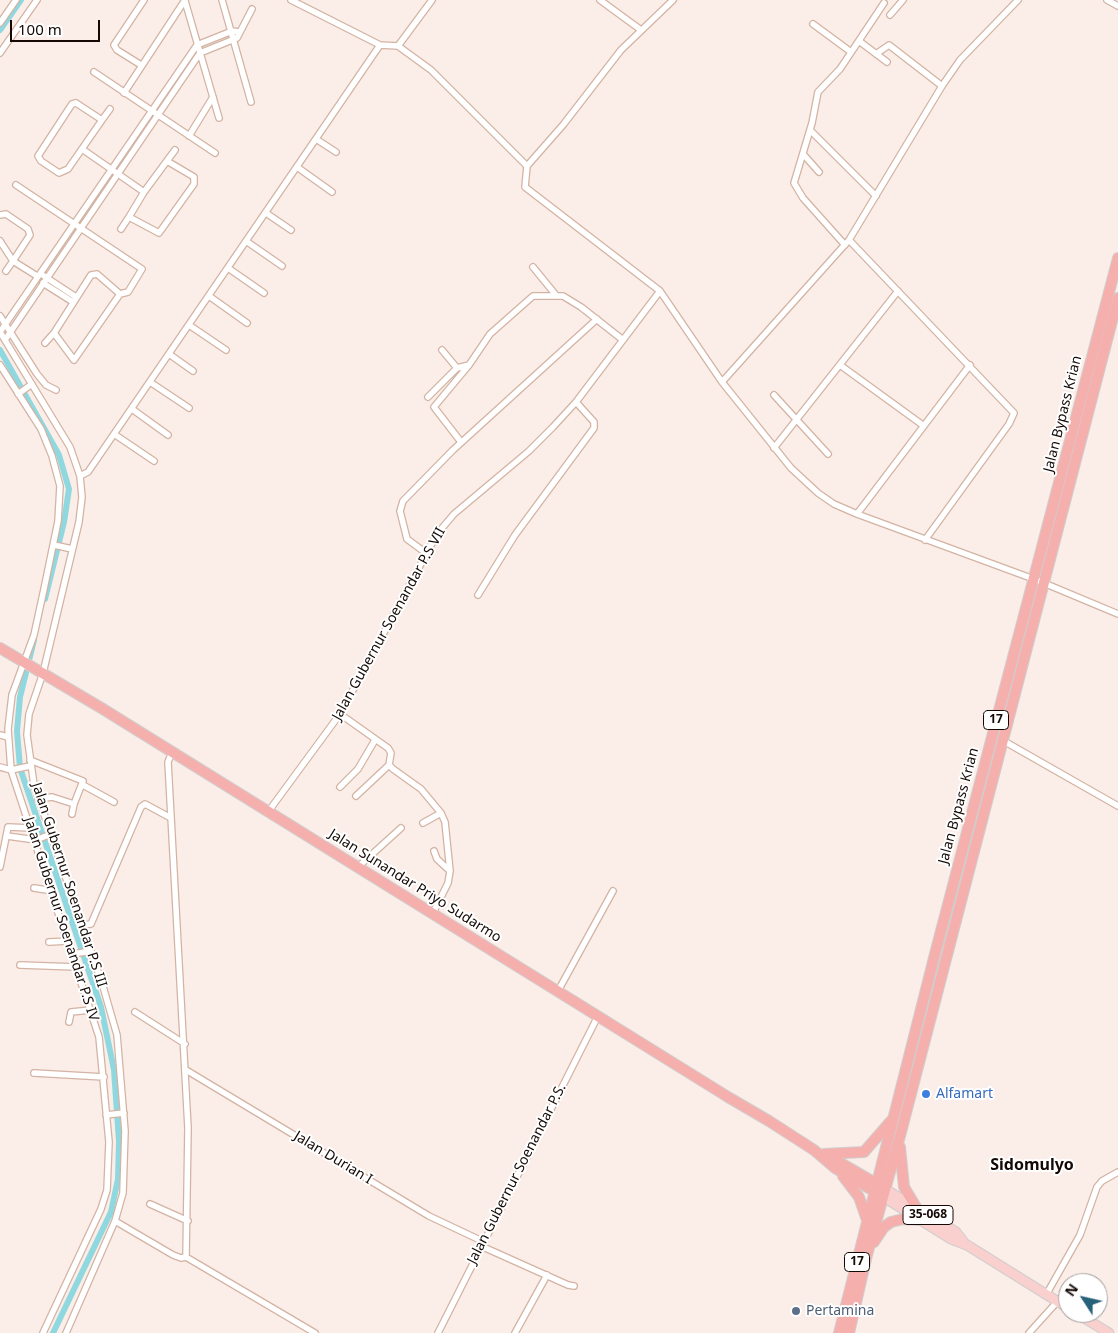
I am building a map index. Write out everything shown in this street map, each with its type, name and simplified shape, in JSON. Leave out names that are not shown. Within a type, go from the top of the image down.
[{"type":"highway","name":"Jalan Bypass Krian","points":[[849,1333],[895,1116],[938,941],[1118,258]]},
{"type":"highway","name":"Jalan Bypass Krian","points":[[839,1333],[867,1221],[900,1136],[1118,298]]},
{"type":"highway","name":"Jalan Sunandar Priyo Sudarmo","points":[[0,648],[172,752],[879,1190]]},
{"type":"highway","points":[[819,1152],[864,1152],[895,1116]]},
{"type":"highway","points":[[900,1136],[903,1182],[916,1208]]},
{"type":"highway","name":"Jalan Sunandar Priyo Sudarmo","points":[[819,1152],[835,1168],[879,1190]]},
{"type":"highway","points":[[835,1168],[856,1190],[867,1221]]},
{"type":"highway","points":[[867,1255],[884,1227],[892,1222],[903,1219],[920,1220]]},
{"type":"main road","name":"Jalan Sunandar Priyo Sudarmo","points":[[879,1190],[916,1208],[956,1232],[967,1245]]},
{"type":"main road","name":"Jalan Sunandar Priyo Sudarmo","points":[[879,1190],[920,1220],[951,1239],[967,1245],[1057,1302]]},
{"type":"main road","points":[[1092,1323],[1109,1333]]},
{"type":"street","points":[[0,23],[16,0]]},
{"type":"street","points":[[0,54],[37,0]]},
{"type":"street","points":[[141,66],[117,50],[114,45],[144,0]]},
{"type":"street","points":[[124,93],[185,0]]},
{"type":"street","points":[[185,0],[218,118]]},
{"type":"street","points":[[222,0],[252,102]]},
{"type":"street","points":[[291,0],[380,45],[398,46],[431,70],[527,166]]},
{"type":"street","points":[[398,46],[432,0]]},
{"type":"street","points":[[600,0],[641,30]]},
{"type":"street","points":[[672,0],[620,50],[563,125],[527,166],[525,187],[660,291],[722,382],[791,468],[818,493],[834,504],[857,514],[1034,579],[1118,614]]},
{"type":"street","points":[[890,15],[903,0]]},
{"type":"street","points":[[722,382],[847,243],[942,86],[960,60],[1018,0]]},
{"type":"street","points":[[1108,0],[1118,6]]},
{"type":"street","points":[[884,3],[834,78],[818,92],[810,130],[794,183],[847,243],[898,291],[1014,411],[1014,417],[925,540]]},
{"type":"street","points":[[6,340],[200,53],[238,37],[252,9]]},
{"type":"street","points":[[813,24],[851,52]]},
{"type":"street","points":[[0,332],[197,45],[232,32],[239,32]]},
{"type":"street","points":[[859,41],[887,62]]},
{"type":"street","points":[[80,476],[88,472],[132,409],[380,45]]},
{"type":"street","points":[[876,54],[890,45],[942,86]]},
{"type":"street","points":[[94,72],[215,153]]},
{"type":"street","points":[[189,136],[213,97]]},
{"type":"street","points":[[102,120],[74,103],[38,156],[41,161],[62,173],[68,169],[110,109]]},
{"type":"street","points":[[810,130],[876,196]]},
{"type":"street","points":[[316,139],[336,152]]},
{"type":"street","points":[[82,149],[144,192]]},
{"type":"street","points":[[121,229],[144,192],[175,150]]},
{"type":"street","points":[[803,154],[819,172]]},
{"type":"street","points":[[129,217],[159,232],[194,184],[194,177],[168,161]]},
{"type":"street","points":[[297,167],[332,192]]},
{"type":"street","points":[[16,185],[142,267],[128,292],[120,294],[74,360],[54,333]]},
{"type":"street","points":[[266,213],[291,230]]},
{"type":"street","points":[[0,216],[6,214],[30,232],[29,238],[6,272]]},
{"type":"street","points":[[0,241],[13,261],[74,300]]},
{"type":"street","points":[[246,241],[282,266]]},
{"type":"street","points":[[533,267],[552,293]]},
{"type":"street","points":[[228,268],[264,293]]},
{"type":"street","points":[[45,343],[54,333],[74,300],[94,273],[120,294]]},
{"type":"street","name":"Jalan Gubernur Soenandar P.S VII","points":[[268,812],[340,714],[438,534],[454,514],[529,451],[576,402],[660,291]]},
{"type":"street","points":[[774,448],[898,291]]},
{"type":"street","points":[[461,442],[439,416],[434,406],[469,365],[490,334],[528,299],[552,293],[573,302],[623,340]]},
{"type":"street","points":[[209,296],[247,323]]},
{"type":"street","points":[[0,316],[42,381],[56,390]]},
{"type":"street","points":[[426,553],[407,539],[400,506],[461,442],[597,319]]},
{"type":"street","points":[[189,325],[226,350]]},
{"type":"street","name":"Jalan Gubernur Soenandar P.S III","points":[[0,332],[30,385],[70,447],[80,476],[82,497],[41,672],[29,714],[28,764],[117,1035],[122,1113],[123,1193],[115,1221],[66,1333]]},
{"type":"street","points":[[442,350],[457,368]]},
{"type":"street","points":[[169,354],[193,371]]},
{"type":"street","name":"Jalan Gubernur Soenandar P.S IV","points":[[0,365],[20,392],[41,429],[58,476],[60,495],[55,545],[34,634],[12,696],[8,737],[13,769],[69,942],[75,954],[99,1038],[104,1077],[110,1168],[107,1190],[101,1210],[42,1333]]},
{"type":"street","points":[[428,397],[457,368],[469,365]]},
{"type":"street","points":[[840,365],[924,426]]},
{"type":"street","points":[[857,514],[970,365]]},
{"type":"street","points":[[150,382],[189,408]]},
{"type":"street","points":[[20,392],[30,385]]},
{"type":"street","points":[[774,395],[828,454]]},
{"type":"street","points":[[478,595],[515,535],[594,428],[594,422],[576,402]]},
{"type":"street","points":[[132,409],[168,435]]},
{"type":"street","points":[[114,434],[154,461]]},
{"type":"street","points":[[55,545],[70,548]]},
{"type":"street","points":[[340,714],[390,750],[389,765],[356,796]]},
{"type":"street","points":[[0,735],[8,737]]},
{"type":"street","points":[[340,787],[358,769],[375,740]]},
{"type":"street","points":[[1002,740],[1118,806]]},
{"type":"street","points":[[172,752],[168,762],[186,1070],[188,1222],[186,1258]]},
{"type":"street","points":[[0,767],[13,769],[28,764],[82,779],[83,785],[74,804],[72,814]]},
{"type":"street","points":[[389,765],[431,798],[445,822],[450,871],[448,883],[433,913]]},
{"type":"street","points":[[83,785],[114,802]]},
{"type":"street","points":[[38,798],[52,797],[74,804]]},
{"type":"street","points":[[82,926],[91,924],[141,807],[145,804],[172,818]]},
{"type":"street","points":[[423,823],[441,813]]},
{"type":"street","points":[[0,867],[9,826],[31,828]]},
{"type":"street","points":[[358,867],[401,828]]},
{"type":"street","points":[[7,836],[37,839],[50,835]]},
{"type":"street","points":[[434,851],[437,859],[450,871]]},
{"type":"street","points":[[34,888],[53,891]]},
{"type":"street","points":[[558,991],[612,891]]},
{"type":"street","points":[[49,942],[69,942]]},
{"type":"street","points":[[75,954],[89,951]]},
{"type":"street","points":[[20,965],[77,966]]},
{"type":"street","points":[[69,1022],[71,1012],[91,1010]]},
{"type":"street","points":[[135,1012],[185,1044]]},
{"type":"street","name":"Jalan Gubernur Soenandar P.S.","points":[[438,1333],[598,1016]]},
{"type":"street","name":"Jalan Durian I","points":[[186,1070],[429,1216],[482,1244],[574,1286]]},
{"type":"street","points":[[34,1073],[104,1077]]},
{"type":"street","points":[[107,1115],[122,1113]]},
{"type":"street","points":[[1046,1295],[1080,1235],[1097,1187],[1102,1181],[1118,1172]]},
{"type":"street","points":[[150,1204],[188,1222]]},
{"type":"street","points":[[115,1221],[173,1255],[186,1258],[315,1333]]},
{"type":"street","points":[[515,1333],[547,1275]]},
{"type":"street","points":[[1029,1333],[1057,1302]]},
{"type":"waterway","points":[[0,30],[21,0]]},
{"type":"waterway","points":[[0,350],[59,455],[69,489],[64,522],[45,599]]},
{"type":"waterway","points":[[34,640],[20,697],[17,731],[20,768],[101,1007],[114,1070],[119,1141],[118,1179],[111,1212],[53,1333]]},
{"type":"place","name":"Alfamart","points":[[926,1094]]},
{"type":"place","name":"Pertamina","points":[[796,1311]]},
{"type":"district","name":"Sidomulyo","points":[[1032,1165]]}]
